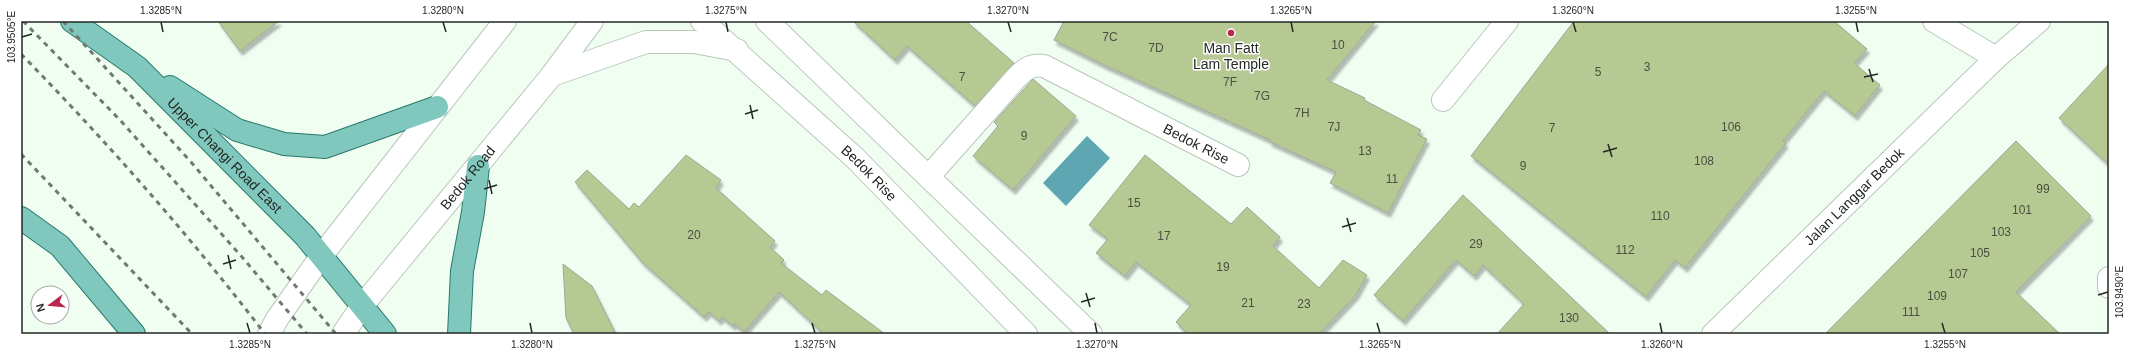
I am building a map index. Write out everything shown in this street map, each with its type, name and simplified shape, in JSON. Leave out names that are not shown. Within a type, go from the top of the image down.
[{"type":"main road","name":"Upper Changi Road East","points":[[72,21],[137,66],[322,255],[386,334]]},
{"type":"main road","points":[[137,66],[237,130],[284,144],[325,147],[437,107]]},
{"type":"main road","points":[[459,334],[462,272],[473,212],[478,166]]},
{"type":"main road","points":[[21,218],[60,246],[134,333]]},
{"type":"street","points":[[269,334],[277,319],[322,255],[505,21]]},
{"type":"street","name":"Bedok Road","points":[[343,334],[362,306],[552,75],[592,21]]},
{"type":"street","name":"Bedok Rise","points":[[702,21],[737,50],[855,158],[1026,334]]},
{"type":"street","points":[[767,21],[1091,334]]},
{"type":"street","points":[[1443,100],[1507,21]]},
{"type":"street","points":[[1934,21],[1996,58]]},
{"type":"street","name":"Jalan Langgar Bedok","points":[[1713,334],[1996,58],[2039,21]]},
{"type":"street","points":[[552,75],[646,42],[694,42],[737,50]]},
{"type":"street","name":"Bedok Rise","points":[[929,176],[1017,77],[1026,69],[1034,65],[1044,66],[1238,165]]},
{"type":"street","points":[[2109,278],[2109,287]]},
{"type":"water","points":[[1087,136],[1110,158],[1066,206],[1043,183]]},
{"type":"building","points":[[218,21],[279,21],[240,51]]},
{"type":"building","points":[[853,21],[966,21],[1014,63],[975,106],[907,46],[895,60]]},
{"type":"building","points":[[1064,21],[1376,21],[1327,80],[1365,98],[1364,100],[1421,130],[1418,135],[1427,139],[1388,213],[1330,183],[1336,172],[1270,142],[1270,140],[1104,65],[1054,40]]},
{"type":"building","points":[[1574,21],[1834,21],[1867,49],[1854,63],[1880,85],[1855,116],[1824,91],[1783,141],[1786,143],[1685,268],[1675,260],[1646,297],[1471,156]]},
{"type":"building","points":[[2109,64],[2109,165],[2059,118]]},
{"type":"building","points":[[1033,79],[1076,116],[1013,190],[973,156],[998,126],[994,122]]},
{"type":"building","points":[[2016,141],[2091,216],[2016,292],[2060,334],[1825,334]]},
{"type":"building","points":[[686,155],[721,180],[716,188],[775,241],[770,247],[784,260],[781,263],[822,295],[826,290],[885,334],[824,334],[779,292],[744,332],[735,324],[733,326],[722,317],[719,321],[709,312],[704,317],[643,263],[575,182],[587,170],[629,209],[634,203],[639,207]]},
{"type":"building","points":[[1145,155],[1231,224],[1247,207],[1280,237],[1273,246],[1319,288],[1343,260],[1367,275],[1356,295],[1319,334],[1188,334],[1176,322],[1191,305],[1136,262],[1125,276],[1096,253],[1108,239],[1089,225]]},
{"type":"building","points":[[1463,195],[1610,334],[1497,334],[1524,304],[1483,265],[1474,276],[1456,260],[1403,321],[1374,295]]},
{"type":"building","points":[[563,264],[592,286],[616,334],[574,334],[566,318]]},
{"type":"railway","points":[[23,21],[120,120],[242,257],[307,334]]},
{"type":"railway","points":[[63,21],[191,162],[336,334]]},
{"type":"railway","points":[[21,54],[148,191],[237,297],[265,334]]},
{"type":"railway","points":[[21,154],[192,334]]},
{"type":"place","name":"Man Fatt Lam Temple","points":[[1231,33]]}]
